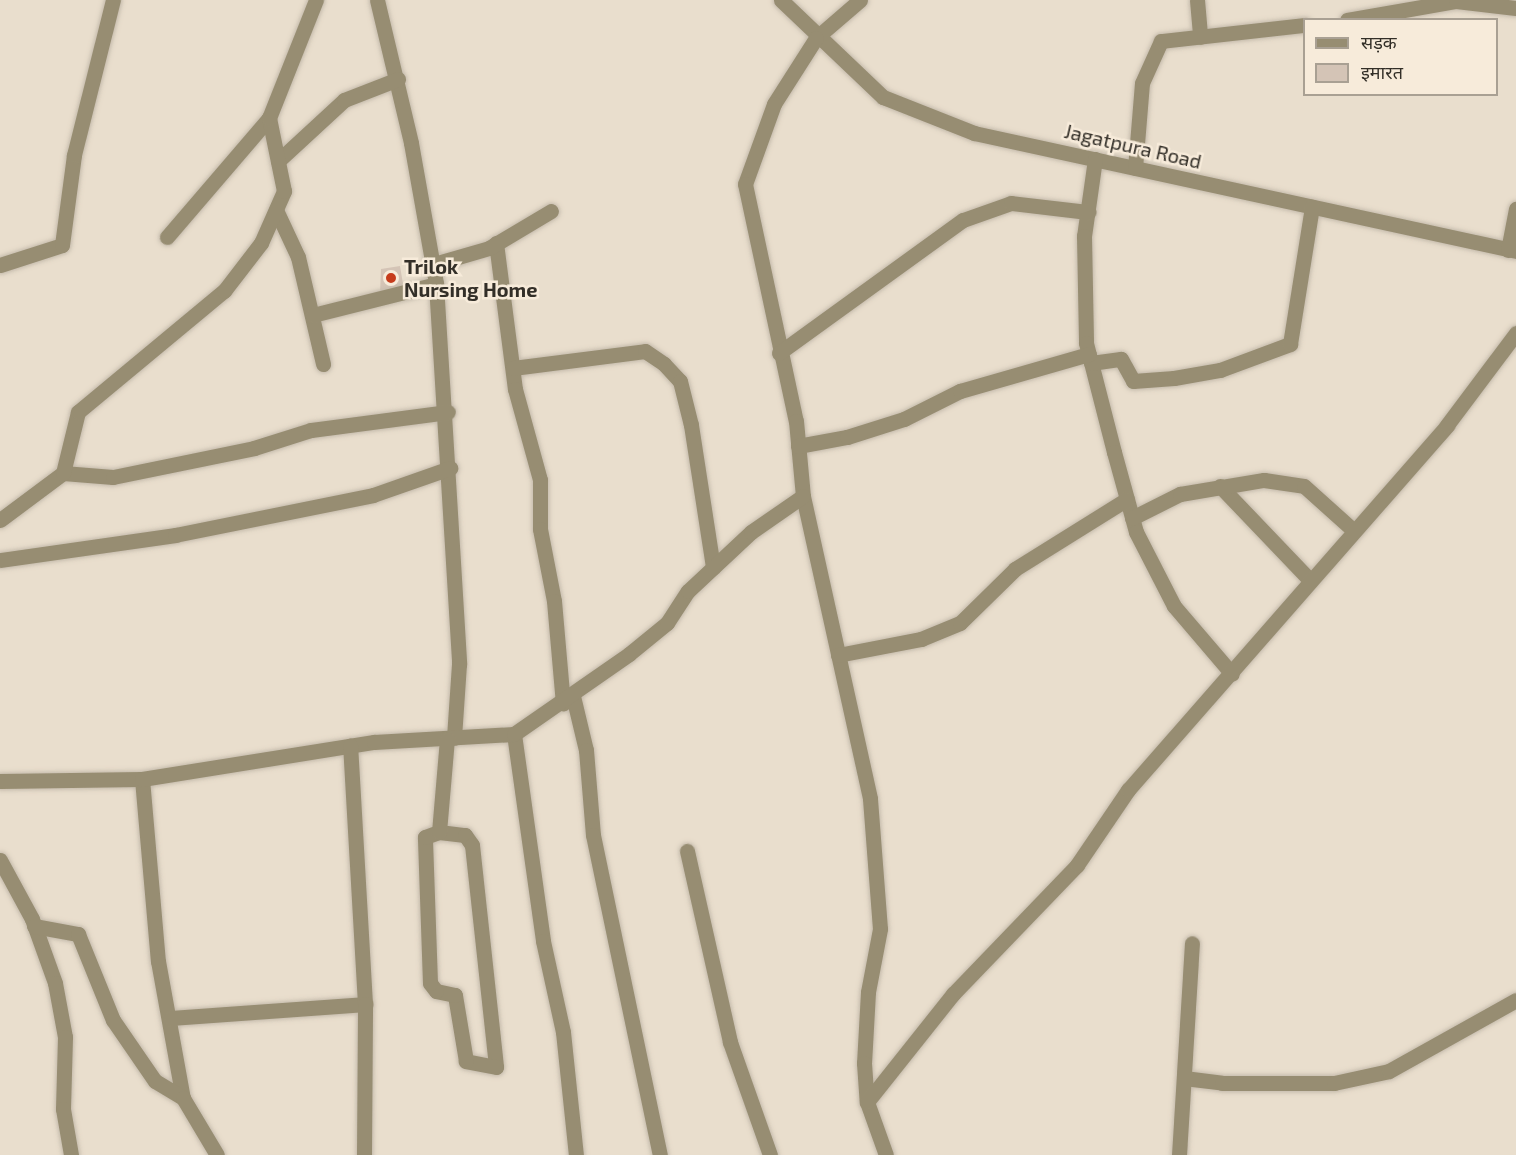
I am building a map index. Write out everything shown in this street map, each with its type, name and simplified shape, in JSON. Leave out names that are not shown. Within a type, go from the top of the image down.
[{"type":"street","points":[[0,265],[62,244],[74,155],[113,0]]},
{"type":"street","points":[[167,237],[269,118],[316,0]]},
{"type":"street","points":[[377,0],[398,79],[434,264],[448,412],[459,664],[439,832]]},
{"type":"street","name":"Jagatpura Road","points":[[781,0],[816,38],[883,97],[974,133],[1512,251]]},
{"type":"street","points":[[860,0],[816,38],[774,104],[745,184],[798,446],[803,496],[870,799],[880,929],[868,992],[867,1102],[886,1155]]},
{"type":"street","points":[[1197,0],[1200,37]]},
{"type":"street","points":[[1355,18],[1406,6],[1456,1],[1516,8]]},
{"type":"street","points":[[1135,168],[1142,83],[1161,41],[1303,25]]},
{"type":"street","points":[[278,160],[344,100],[398,79]]},
{"type":"street","points":[[0,520],[63,473],[78,412],[224,291],[261,243],[285,191],[269,118]]},
{"type":"street","points":[[1095,159],[1088,212],[1090,359],[1132,518],[1174,606],[1232,674]]},
{"type":"street","points":[[779,352],[963,220],[1011,203],[1088,212]]},
{"type":"street","points":[[798,446],[847,437],[904,419],[960,391],[1090,359],[1121,358],[1133,381],[1174,378],[1220,370],[1290,344],[1311,207]]},
{"type":"street","points":[[1512,251],[1516,208]]},
{"type":"street","points":[[276,210],[298,257],[323,364]]},
{"type":"street","points":[[434,264],[496,243],[551,211]]},
{"type":"street","points":[[496,243],[513,368],[540,480],[540,529],[554,601],[568,700],[586,750],[593,835],[660,1155]]},
{"type":"street","points":[[313,315],[436,284]]},
{"type":"street","points":[[867,1102],[953,994],[1077,865],[1128,790],[1232,674],[1352,529],[1447,424],[1516,333]]},
{"type":"street","points":[[513,368],[645,351],[664,364],[680,381],[692,425],[713,567]]},
{"type":"street","points":[[63,473],[113,477],[254,448],[311,430],[448,412]]},
{"type":"street","points":[[0,560],[175,535],[373,495],[450,468]]},
{"type":"street","points":[[1132,518],[1180,494],[1264,480],[1304,486],[1352,529]]},
{"type":"street","points":[[1220,486],[1309,579]]},
{"type":"street","points":[[0,781],[142,779],[350,745],[514,734],[568,700],[667,623],[713,567],[803,496]]},
{"type":"street","points":[[838,655],[921,639],[960,623],[1016,569],[1127,499]]},
{"type":"street","points":[[514,734],[543,941],[562,1032],[576,1155]]},
{"type":"street","points":[[350,745],[365,1004],[364,1155]]},
{"type":"street","points":[[142,779],[158,961],[171,1018],[183,1098],[217,1155]]},
{"type":"street","points":[[439,832],[465,835],[472,845],[496,1067],[466,1061],[455,995],[436,991],[430,983],[425,837],[439,832]]},
{"type":"street","points":[[687,851],[730,1042],[770,1155]]},
{"type":"street","points":[[0,860],[34,927],[55,983],[65,1037],[63,1110],[71,1155]]},
{"type":"street","points":[[34,927],[78,934],[113,1020],[155,1082],[183,1098]]},
{"type":"street","points":[[1179,1155],[1192,943]]},
{"type":"street","points":[[1184,1078],[1222,1083],[1334,1083],[1389,1071],[1516,1000]]},
{"type":"street","points":[[171,1018],[365,1004]]},
{"type":"building","points":[[400,266],[404,290],[380,294],[381,269]]},
{"type":"place","name":"Trilok Nursing Home","points":[[391,278]]}]
